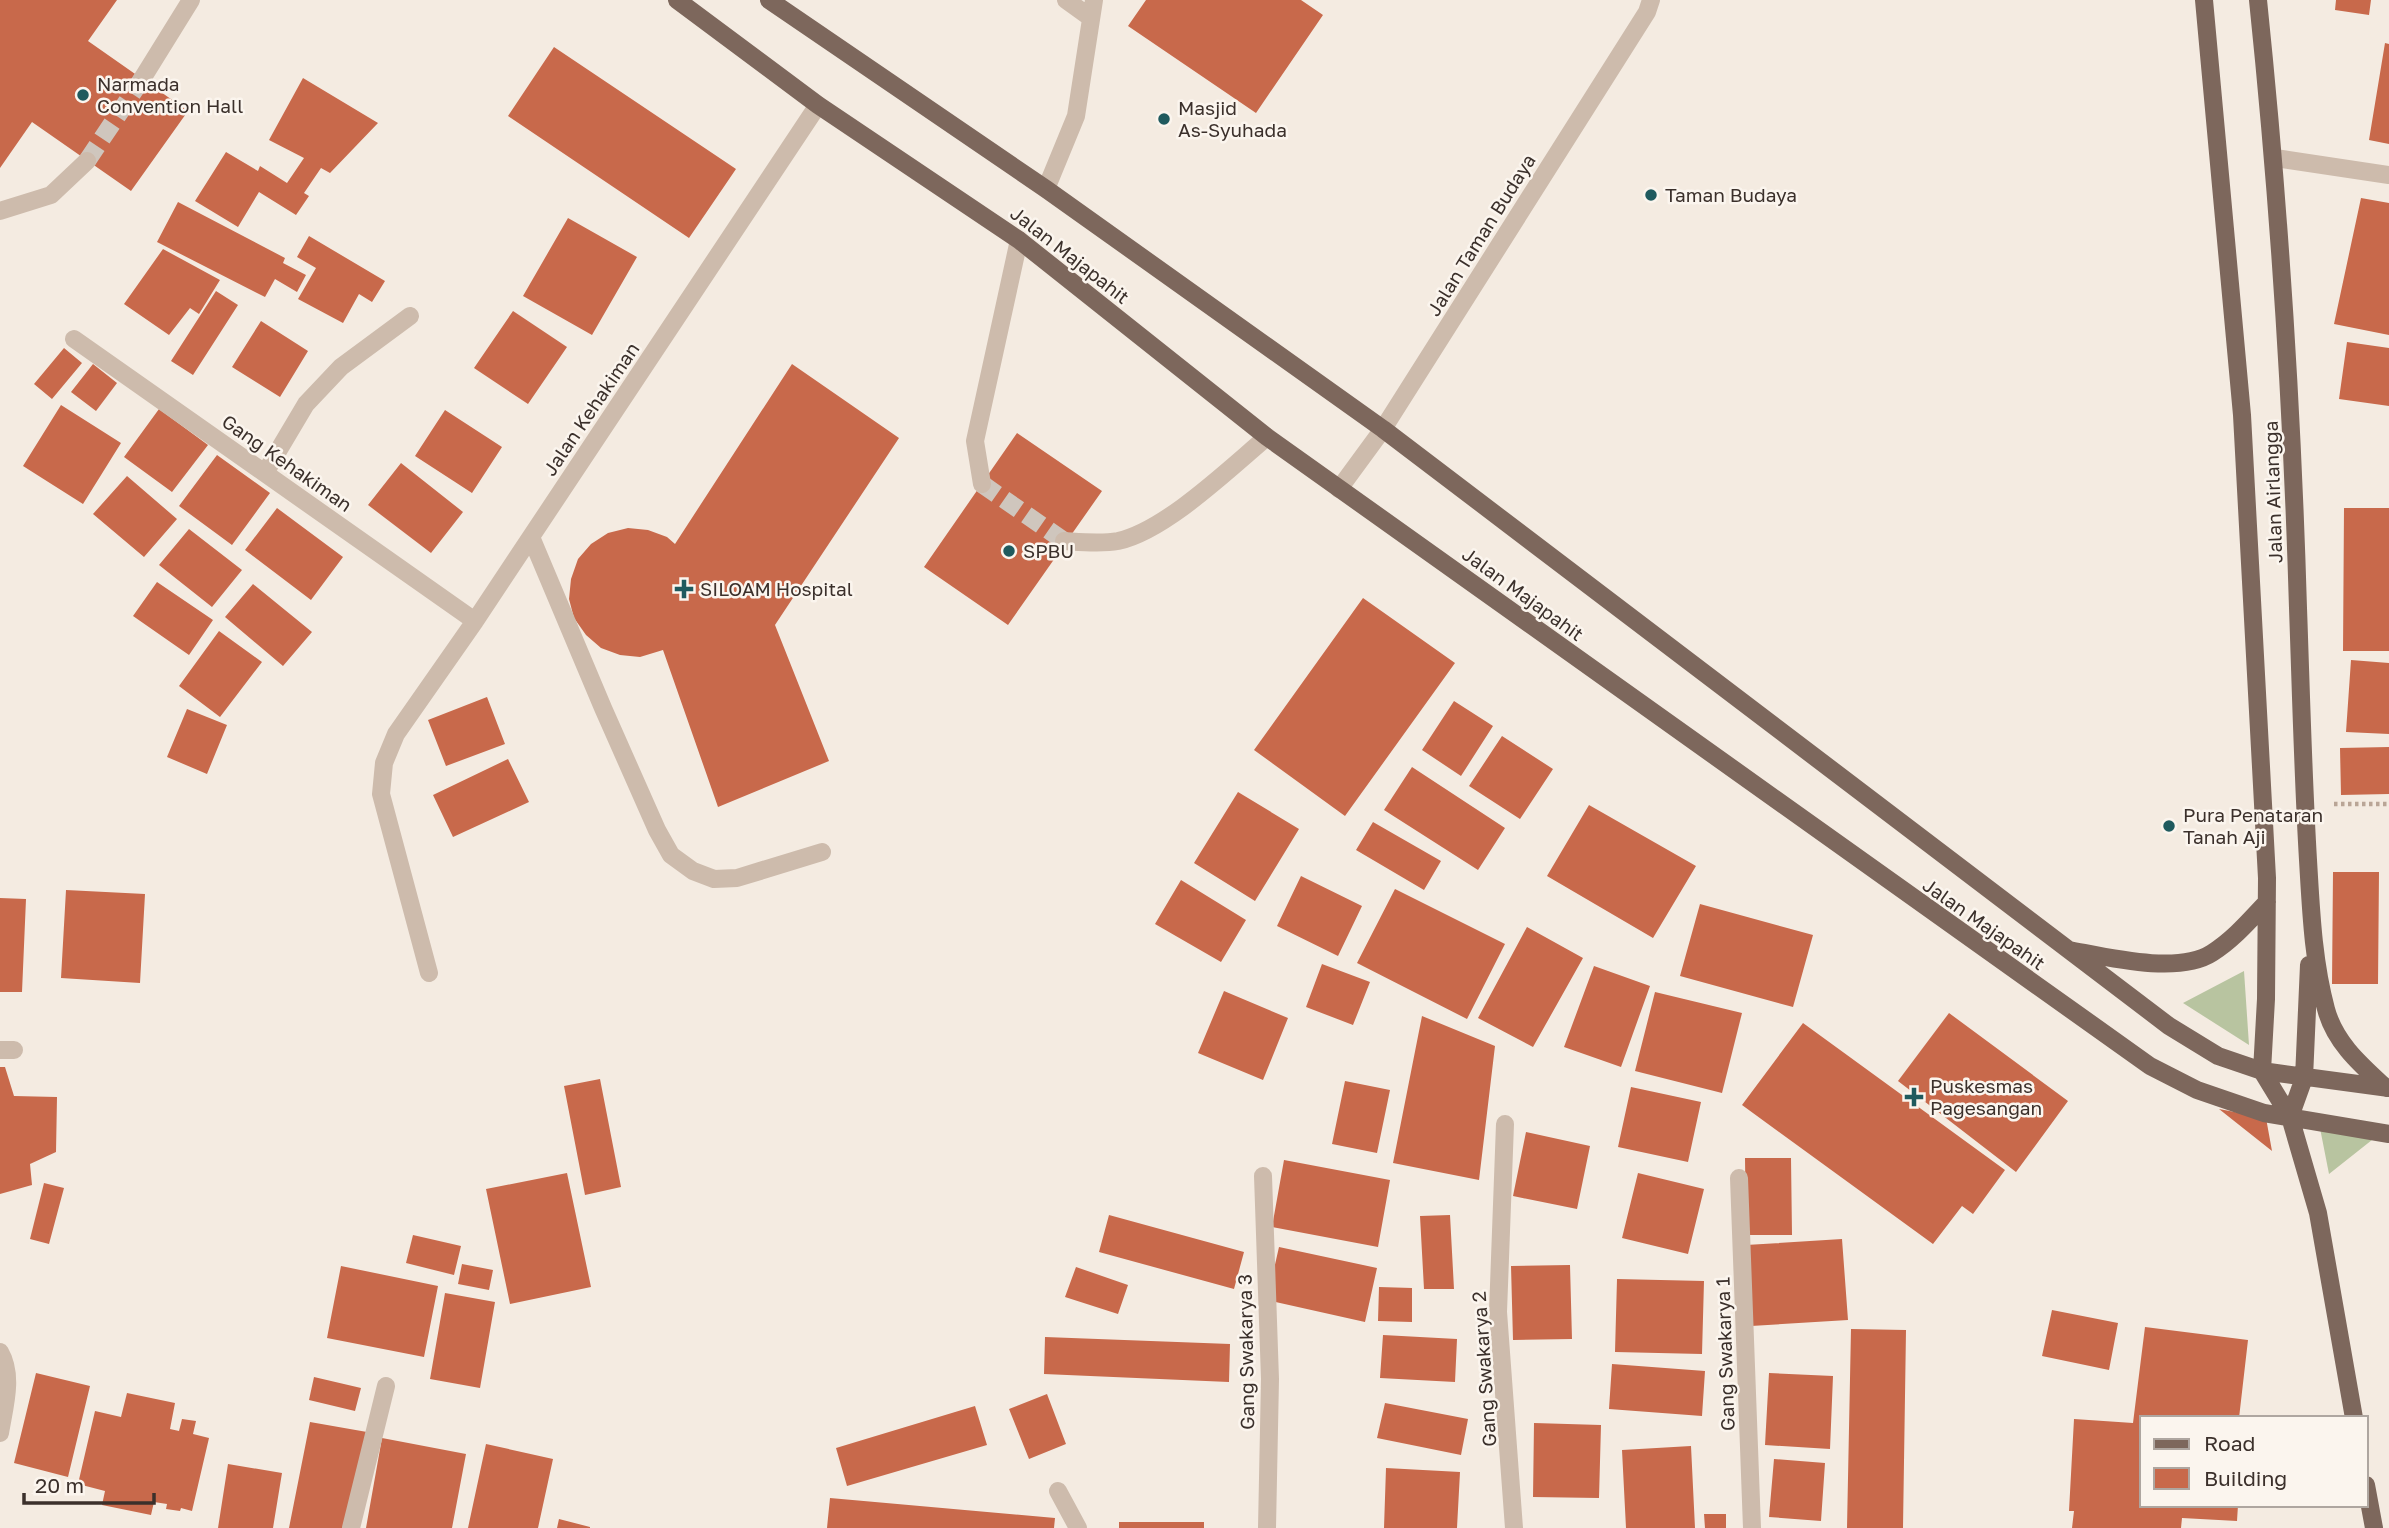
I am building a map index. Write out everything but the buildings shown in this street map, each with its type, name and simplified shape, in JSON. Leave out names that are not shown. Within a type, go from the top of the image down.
[{"type":"main road","name":"Jalan Majapahit","points":[[769,0],[1046,189],[1383,429],[2169,1026],[2218,1056],[2262,1071],[2387,1088]]},
{"type":"main road","name":"Jalan Airlangga","points":[[2204,0],[2242,415],[2267,877],[2262,1071]]},
{"type":"main road","name":"Jalan Airlangga","points":[[2258,0],[2274,158],[2294,457],[2305,804],[2319,982],[2326,1013],[2336,1036],[2357,1062],[2387,1088]]},
{"type":"main road","name":"Jalan Majapahit","points":[[680,1],[818,105],[1019,240],[1267,438],[2150,1066],[2197,1090],[2264,1113],[2389,1134]]},
{"type":"main road","points":[[2066,949],[2140,962],[2179,963],[2210,955],[2232,938],[2267,902]]},
{"type":"main road","points":[[2290,1117],[2304,1078],[2312,918]]},
{"type":"main road","points":[[2262,1071],[2290,1117],[2318,1213],[2354,1416]]},
{"type":"main road","points":[[2368,1496],[2374,1528]]},
{"type":"street","points":[[142,79],[191,0]]},
{"type":"street","points":[[1066,0],[1091,18]]},
{"type":"street","points":[[1046,189],[1076,116],[1094,0]]},
{"type":"street","name":"Jalan Taman Budaya","points":[[1339,489],[1383,429],[1647,12],[1651,0]]},
{"type":"street","name":"Jalan Kehakiman","points":[[429,972],[381,794],[384,763],[396,734],[475,621],[818,105]]},
{"type":"street","points":[[2274,158],[2389,175]]},
{"type":"street","points":[[0,211],[51,195],[87,161]]},
{"type":"street","points":[[982,484],[975,441],[1019,240]]},
{"type":"street","points":[[265,473],[306,404],[341,367],[410,316]]},
{"type":"street","name":"Gang Kehakiman","points":[[74,339],[475,621]]},
{"type":"street","points":[[1064,541],[1116,542],[1142,534],[1194,499],[1267,438]]},
{"type":"street","points":[[531,537],[603,708],[657,830],[671,855],[693,871],[714,879],[737,878],[822,852]]},
{"type":"street","name":"Gang Swakarya 2","points":[[1505,1124],[1498,1312],[1514,1528]]},
{"type":"street","name":"Gang Swakarya 3","points":[[1263,1176],[1270,1379],[1267,1528]]},
{"type":"street","name":"Gang Swakarya 1","points":[[1739,1178],[1752,1528]]},
{"type":"street","points":[[0,1352],[6,1368],[7,1390],[0,1433]]},
{"type":"street","points":[[351,1528],[386,1386]]},
{"type":"street","points":[[1058,1492],[1078,1528]]},
{"type":"path","points":[[2305,804],[2389,804]]},
{"type":"green space","points":[[2244,971],[2249,1045],[2183,1003]]},
{"type":"green space","points":[[2319,1123],[2377,1136],[2329,1174]]},
{"type":"tunnel","points":[[87,161],[142,79]]},
{"type":"tunnel","points":[[982,484],[1064,541]]},
{"type":"place","name":"Narmada Convention Hall","points":[[83,95]]},
{"type":"place","name":"Masjid As-Syuhada","points":[[1164,119]]},
{"type":"place","name":"Taman Budaya","points":[[1651,195]]},
{"type":"place","name":"SPBU","points":[[1009,551]]},
{"type":"place","name":"SILOAM Hospital","points":[[684,589]]},
{"type":"place","name":"Pura Penataran Tanah Aji","points":[[2169,826]]},
{"type":"place","name":"Puskesmas Pagesangan","points":[[1914,1097]]}]
